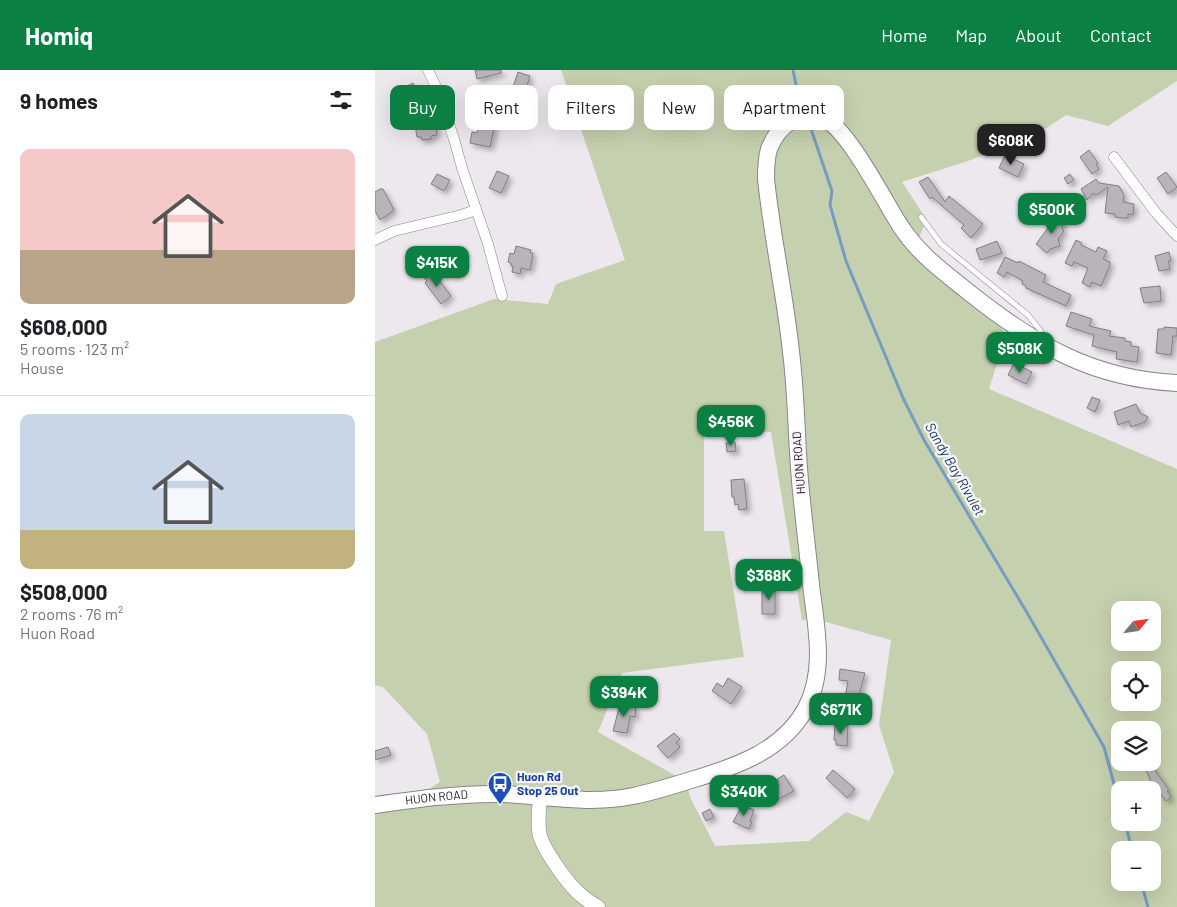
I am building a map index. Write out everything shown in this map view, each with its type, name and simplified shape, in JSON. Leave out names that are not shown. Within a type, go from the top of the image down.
[{"type":"main road","name":"HUON ROAD","points":[[375,805],[477,794],[506,794],[585,800],[618,799],[665,788],[735,765],[765,750],[784,736],[806,708],[814,689],[817,669],[817,641],[799,474],[796,399],[791,352],[766,179],[769,149],[782,127],[795,118],[811,115],[823,119],[836,127],[854,151],[892,213],[915,246],[930,261],[981,303],[1014,327],[1043,345],[1105,372],[1140,381],[1177,383]]},
{"type":"street","points":[[428,70],[443,107],[488,244],[502,296]]},
{"type":"street","points":[[1114,157],[1177,236]]},
{"type":"street","points":[[375,240],[394,231],[476,210]]},
{"type":"street","points":[[540,797],[540,836],[544,846],[570,884],[582,896],[599,907]]},
{"type":"lane","points":[[921,217],[941,244],[1036,323],[1043,337],[1043,345]]},
{"type":"green space","points":[[561,70],[1177,70],[1177,81],[1108,126],[1066,115],[1033,137],[965,162],[902,182],[927,220],[915,246],[986,306],[1006,335],[989,389],[1177,469],[1177,907],[375,907],[375,800],[412,800],[440,782],[427,734],[383,687],[375,685],[375,342],[494,299],[548,304],[556,284],[625,260],[581,130],[634,130],[634,85],[566,85]],"holes":[[[704,426],[771,432],[802,620],[815,619],[891,640],[879,725],[894,772],[869,821],[846,812],[809,841],[715,846],[690,797],[687,782],[598,732],[622,673],[744,657],[724,531],[704,531]]]},
{"type":"building","points":[[475,70],[501,70],[501,73],[477,79]]},
{"type":"building","points":[[518,72],[530,76],[527,85],[514,85]]},
{"type":"building","points":[[416,130],[436,130],[437,135],[431,136],[431,139],[422,140],[421,137],[417,137]]},
{"type":"building","points":[[478,130],[494,130],[490,147],[470,143],[472,132],[477,133]]},
{"type":"building","points":[[1089,150],[1098,163],[1096,164],[1099,169],[1092,174],[1080,157]]},
{"type":"building","points":[[1005,155],[1024,164],[1018,177],[999,168]]},
{"type":"building","points":[[497,171],[509,176],[501,193],[489,188]]},
{"type":"building","points":[[1166,172],[1177,187],[1168,194],[1157,178]]},
{"type":"building","points":[[437,174],[450,180],[444,191],[431,184]]},
{"type":"building","points":[[1070,174],[1074,180],[1068,184],[1064,178]]},
{"type":"building","points":[[928,177],[945,202],[949,196],[983,224],[971,238],[961,228],[964,225],[932,197],[930,199],[919,182]]},
{"type":"building","points":[[1096,179],[1099,183],[1119,186],[1124,195],[1123,202],[1134,204],[1133,215],[1128,214],[1128,218],[1123,218],[1115,217],[1115,214],[1105,213],[1108,187],[1096,195],[1093,193],[1087,200],[1081,189]]},
{"type":"building","points":[[383,189],[394,210],[380,220],[375,211],[375,192]]},
{"type":"building","points":[[1061,216],[1063,221],[1062,229],[1064,231],[1058,239],[1060,246],[1050,249],[1047,253],[1036,244],[1056,217]]},
{"type":"building","points":[[1076,240],[1082,243],[1081,245],[1096,252],[1098,247],[1107,251],[1103,259],[1110,262],[1110,265],[1101,286],[1092,282],[1090,287],[1082,283],[1088,268],[1074,262],[1072,266],[1065,263]]},
{"type":"building","points":[[997,241],[1002,253],[980,260],[976,249]]},
{"type":"building","points":[[516,246],[531,250],[530,253],[533,253],[530,270],[521,268],[520,274],[512,272],[513,266],[508,262],[510,253],[514,254]]},
{"type":"building","points":[[1169,252],[1171,261],[1168,261],[1170,269],[1159,271],[1155,256]]},
{"type":"building","points":[[1005,257],[1018,263],[1019,261],[1046,275],[1043,282],[1071,295],[1066,306],[1026,288],[1022,284],[1023,281],[1007,272],[1004,277],[997,273]]},
{"type":"building","points":[[433,272],[451,296],[441,304],[425,283],[427,281],[424,278]]},
{"type":"building","points":[[1160,286],[1161,301],[1144,303],[1140,288]]},
{"type":"building","points":[[1071,312],[1092,319],[1089,326],[1111,331],[1109,336],[1125,338],[1125,341],[1131,342],[1131,346],[1139,347],[1137,362],[1116,359],[1117,352],[1092,346],[1094,335],[1066,326]]},
{"type":"building","points":[[1164,327],[1177,328],[1177,336],[1173,336],[1171,355],[1156,353],[1158,329],[1164,329]]},
{"type":"building","points":[[1014,363],[1032,372],[1026,384],[1008,375]]},
{"type":"building","points":[[1092,397],[1100,400],[1095,412],[1087,408]]},
{"type":"building","points":[[1136,404],[1140,413],[1148,417],[1145,422],[1131,427],[1129,421],[1118,425],[1114,412]]},
{"type":"building","points":[[735,442],[736,451],[727,452],[726,443]]},
{"type":"building","points":[[744,479],[747,509],[739,510],[738,504],[735,505],[734,497],[732,497],[731,480]]},
{"type":"building","points":[[775,587],[775,614],[762,614],[762,588]]},
{"type":"building","points":[[840,669],[865,673],[856,706],[844,704],[848,681],[839,680]]},
{"type":"building","points":[[728,678],[742,687],[731,704],[712,691],[717,683],[723,687]]},
{"type":"building","points":[[620,704],[636,707],[635,717],[630,716],[627,733],[613,731]]},
{"type":"building","points":[[835,724],[848,725],[847,746],[836,745],[836,740],[834,740]]},
{"type":"building","points":[[674,733],[680,739],[676,743],[680,747],[668,758],[657,746]]},
{"type":"building","points":[[388,747],[391,755],[375,760],[375,751]]},
{"type":"building","points":[[833,770],[855,789],[847,798],[826,778]]},
{"type":"building","points":[[1147,771],[1155,771],[1169,790],[1167,791],[1171,797],[1166,801],[1161,794],[1161,781],[1151,781]]},
{"type":"building","points":[[784,775],[794,791],[773,802],[767,791],[779,781],[777,779]]},
{"type":"building","points":[[742,805],[754,810],[749,829],[733,822]]},
{"type":"building","points":[[710,809],[714,817],[706,821],[702,813]]},
{"type":"waterway","name":"Sandy Bay Rivulet","points":[[793,70],[796,85]]},
{"type":"waterway","name":"Sandy Bay Rivulet","points":[[811,130],[832,191],[830,205],[846,261],[903,398],[924,440],[1026,611],[1104,747],[1113,781]]},
{"type":"waterway","name":"Sandy Bay Rivulet","points":[[1127,831],[1130,841]]},
{"type":"waterway","name":"Sandy Bay Rivulet","points":[[1144,891],[1148,907]]},
{"type":"place","name":"Huon Rd Stop 25 Out","points":[[500,805]]}]
